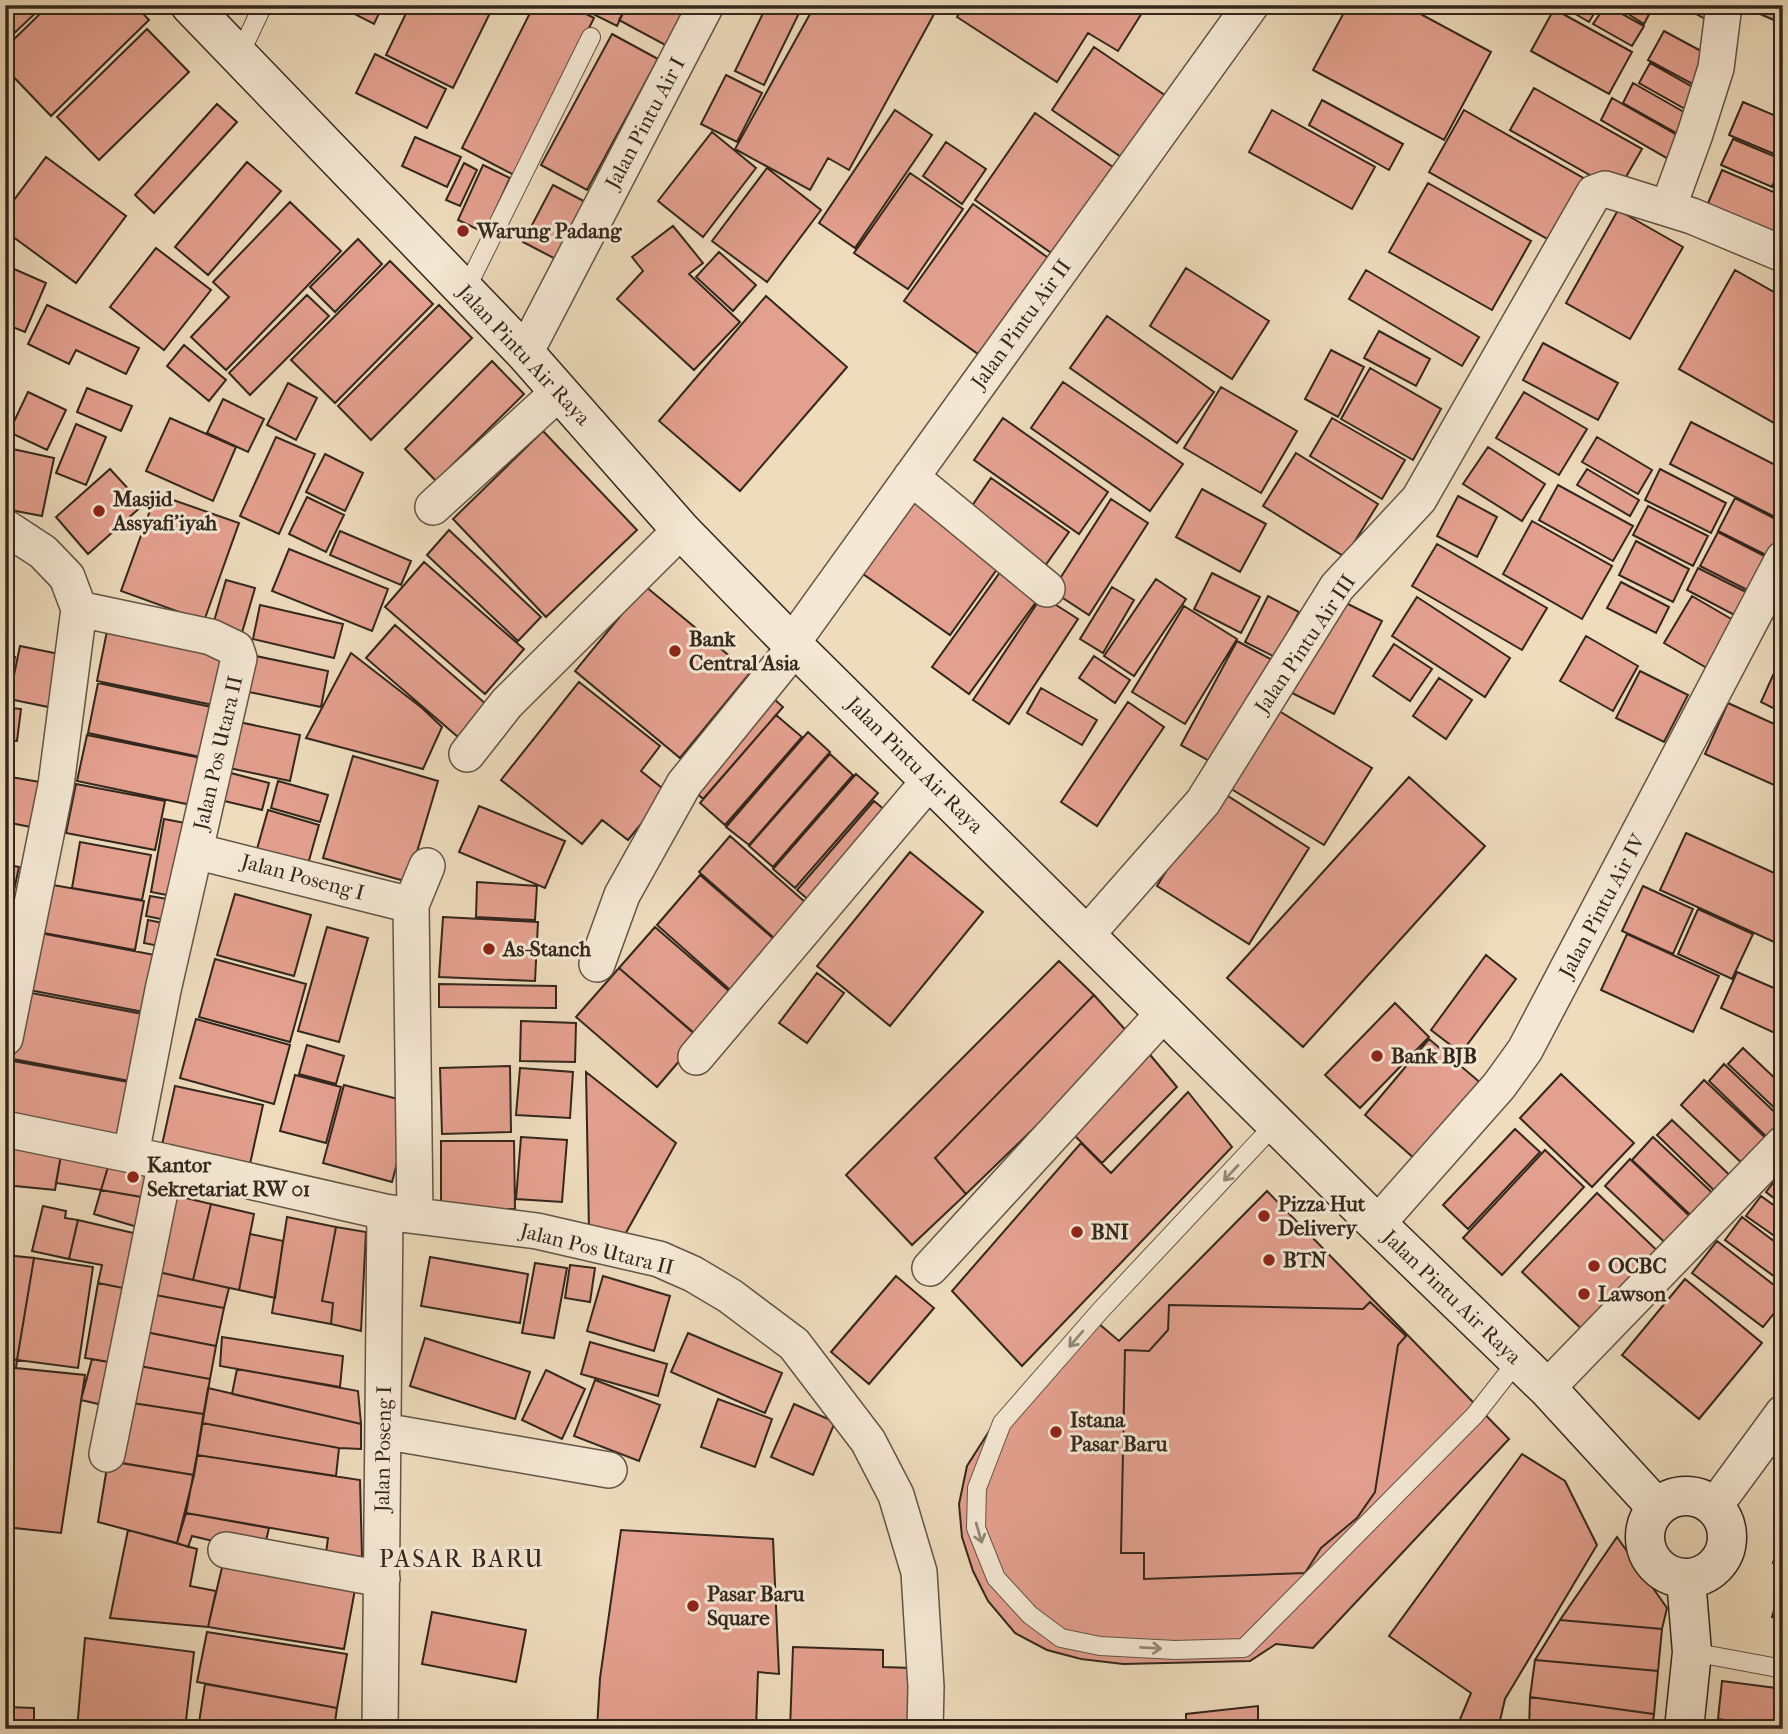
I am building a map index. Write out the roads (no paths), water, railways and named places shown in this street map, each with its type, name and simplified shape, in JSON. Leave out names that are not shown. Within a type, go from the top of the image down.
[{"type":"street","name":"Jalan Pintu Air Raya","points":[[190,5],[525,353],[681,530],[793,645],[1377,1224],[1547,1388],[1657,1508]]},
{"type":"street","name":"Jalan Pintu Air I","points":[[525,353],[706,5]]},
{"type":"street","name":"Jalan Pintu Air II","points":[[597,964],[621,895],[684,783],[793,645],[1251,5]]},
{"type":"street","points":[[1668,208],[1716,68],[1724,5]]},
{"type":"street","name":"Jalan Pintu Air III","points":[[1087,934],[1203,802],[1337,587],[1419,499],[1594,192],[1605,189],[1668,208],[1709,222],[1783,254]]},
{"type":"street","points":[[433,507],[559,393]]},
{"type":"street","points":[[911,477],[1046,589]]},
{"type":"street","points":[[5,527],[43,552],[68,577],[79,609],[56,785],[5,1038]]},
{"type":"street","points":[[467,754],[508,703],[681,530]]},
{"type":"street","name":"Jalan Pintu Air IV","points":[[1377,1224],[1499,1086],[1525,1050],[1783,559]]},
{"type":"street","name":"Jalan Pos Utara II","points":[[79,609],[211,637],[236,649],[239,657],[163,990],[131,1154]]},
{"type":"street","points":[[696,1057],[930,780]]},
{"type":"street","name":"Jalan Poseng I","points":[[195,851],[411,905]]},
{"type":"street","name":"Jalan Poseng I","points":[[380,1729],[383,1431],[400,1213],[411,905],[427,866]]},
{"type":"street","points":[[930,1268],[1165,1012]]},
{"type":"street","name":"Jalan Pos Utara II","points":[[5,1129],[400,1213],[537,1231],[659,1259],[693,1273],[730,1296],[794,1344],[868,1441],[896,1496],[919,1572],[926,1687],[925,1729]]},
{"type":"street","points":[[1547,1388],[1783,1144]]},
{"type":"street","points":[[107,1454],[166,1162]]},
{"type":"street","points":[[1714,1507],[1783,1413]]},
{"type":"street","points":[[383,1431],[609,1470]]},
{"type":"street","points":[[1675,1497],[1696,1497],[1714,1507],[1727,1528],[1725,1553],[1709,1572],[1686,1579],[1662,1572],[1647,1553],[1646,1529],[1657,1508],[1675,1497]]},
{"type":"street","points":[[226,1550],[382,1579]]},
{"type":"street","points":[[1684,1729],[1692,1652],[1686,1579]]},
{"type":"lane","points":[[239,56],[264,5]]},
{"type":"lane","points":[[465,291],[591,37]]},
{"type":"lane","points":[[1277,1122],[1100,1311],[1002,1423],[977,1488],[976,1528],[996,1578],[1030,1615],[1061,1638],[1100,1646],[1175,1650],[1244,1648],[1475,1415],[1518,1360]]},
{"type":"lane","points":[[1692,1652],[1783,1669]]},
{"type":"place","name":"Warung Padang","points":[[463,231]]},
{"type":"place","name":"Masjid Assyafi'iyah","points":[[99,511]]},
{"type":"place","name":"Bank Central Asia","points":[[675,651]]},
{"type":"place","name":"As-Stanch","points":[[489,949]]},
{"type":"place","name":"Bank BJB","points":[[1377,1056]]},
{"type":"place","name":"Kantor Sekretariat RW 01","points":[[133,1177]]},
{"type":"place","name":"Pizza Hut Delivery","points":[[1264,1216]]},
{"type":"place","name":"BNI","points":[[1077,1232]]},
{"type":"place","name":"BTN","points":[[1269,1260]]},
{"type":"place","name":"OCBC","points":[[1594,1266]]},
{"type":"place","name":"Lawson","points":[[1584,1294]]},
{"type":"place","name":"Istana Pasar Baru","points":[[1056,1432]]},
{"type":"place","name":"Pasar Baru Square","points":[[693,1606]]},
{"type":"district","name":"PASAR BARU","points":[[462,1559]]}]
